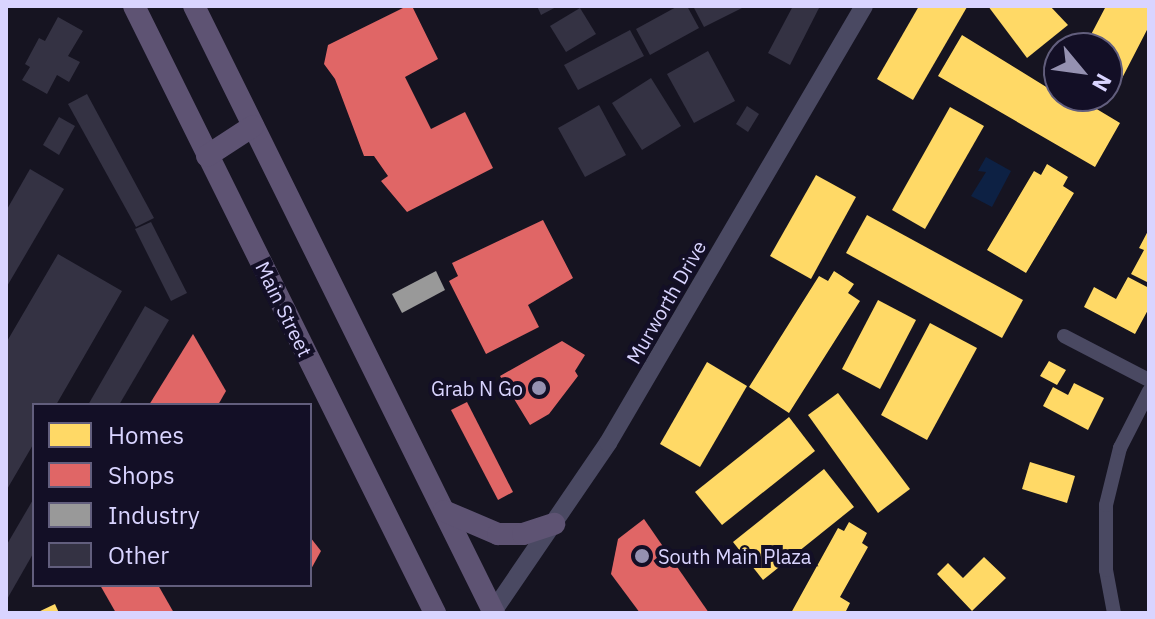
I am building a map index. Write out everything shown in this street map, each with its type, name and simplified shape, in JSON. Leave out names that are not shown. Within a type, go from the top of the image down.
[{"type":"main road","name":"Main Street","points":[[134,6],[435,613]]},
{"type":"main road","points":[[194,6],[493,612]]},
{"type":"main road","points":[[207,156],[253,126]]},
{"type":"main road","points":[[444,511],[498,534],[523,534],[554,524]]},
{"type":"street","name":"Murworth Drive","points":[[493,612],[608,443],[864,6]]},
{"type":"street","points":[[1064,336],[1149,380]]},
{"type":"street","points":[[1114,613],[1106,570],[1106,505],[1120,448],[1149,391]]},
{"type":"water","points":[[986,157],[1011,171],[992,207],[971,196],[986,172],[978,171]]},
{"type":"building: Homes","points":[[919,6],[967,7],[913,100],[877,79]]},
{"type":"building: Homes","points":[[988,6],[1050,6],[1068,25],[1059,32],[1043,32],[1043,45],[1027,58]]},
{"type":"building: Homes","points":[[1106,6],[1149,6],[1149,26],[1123,76],[1123,32],[1092,32]]},
{"type":"building: Homes","points":[[962,35],[1043,85],[1043,112],[1102,112],[1120,123],[1095,167],[938,76]]},
{"type":"building: Homes","points":[[950,107],[984,126],[925,229],[892,210]]},
{"type":"building: Homes","points":[[1047,164],[1068,177],[1063,186],[1074,193],[1026,273],[987,250],[1034,171],[1041,175]]},
{"type":"building: Homes","points":[[816,175],[856,197],[811,279],[770,256]]},
{"type":"building: Homes","points":[[867,215],[1023,300],[1002,338],[846,253]]},
{"type":"building: Homes","points":[[1149,229],[1149,283],[1131,274],[1144,250],[1139,248]]},
{"type":"building: Homes","points":[[834,271],[854,284],[848,293],[860,301],[789,413],[749,387],[819,276],[828,281]]},
{"type":"building: Homes","points":[[1128,277],[1149,288],[1149,308],[1135,334],[1084,307],[1094,287],[1116,299]]},
{"type":"building: Homes","points":[[878,300],[916,320],[880,389],[842,369]]},
{"type":"building: Homes","points":[[930,323],[977,348],[927,440],[881,415]]},
{"type":"building: Homes","points":[[1049,361],[1066,370],[1057,385],[1040,376]]},
{"type":"building: Homes","points":[[707,362],[747,386],[700,467],[660,444]]},
{"type":"building: Homes","points":[[1074,383],[1104,398],[1088,430],[1043,406],[1053,387],[1068,395]]},
{"type":"building: Homes","points":[[838,393],[910,489],[878,513],[808,415]]},
{"type":"building: Homes","points":[[789,417],[815,451],[722,525],[695,492]]},
{"type":"building: Homes","points":[[1030,462],[1075,476],[1067,503],[1022,489]]},
{"type":"building: Homes","points":[[824,469],[854,507],[763,580],[733,542]]},
{"type":"building: Homes","points":[[849,522],[867,533],[862,543],[868,547],[840,597],[850,603],[845,613],[791,613],[838,528],[844,531]]},
{"type":"building: Homes","points":[[984,557],[1006,578],[972,611],[937,574],[948,563],[963,578]]},
{"type":"building: Homes","points":[[55,604],[59,613],[36,613]]},
{"type":"building: Shops","points":[[412,6],[438,59],[405,77],[431,129],[465,112],[493,168],[407,212],[381,181],[388,176],[374,156],[364,156],[335,79],[324,64],[328,45]]},
{"type":"building: Shops","points":[[543,220],[573,278],[528,305],[539,327],[486,354],[449,281],[458,276],[452,263]]},
{"type":"building: Shops","points":[[193,334],[226,391],[219,403],[150,403]]},
{"type":"building: Shops","name":"Grab N Go","points":[[562,341],[585,355],[575,371],[578,376],[549,414],[530,425],[500,376]]},
{"type":"building: Shops","points":[[467,402],[513,492],[498,500],[451,410]]},
{"type":"building: Shops","name":"South Main Plaza","points":[[644,519],[709,613],[640,613],[611,574],[618,539]]},
{"type":"building: Shops","points":[[312,540],[321,551],[312,567]]},
{"type":"building: Shops","points":[[101,587],[159,587],[174,613],[116,613]]},
{"type":"building: Industry","points":[[436,271],[445,290],[402,313],[392,294]]},
{"type":"building: Other","points":[[537,6],[558,6],[541,15]]},
{"type":"building: Other","points":[[678,6],[687,6],[699,28],[650,55],[636,29]]},
{"type":"building: Other","points":[[693,6],[746,6],[704,27]]},
{"type":"building: Other","points":[[793,6],[820,6],[790,65],[768,53]]},
{"type":"building: Other","points":[[580,8],[596,34],[566,52],[550,26]]},
{"type":"building: Other","points":[[58,17],[83,31],[68,56],[80,62],[69,82],[57,75],[47,94],[22,80],[30,67],[25,64],[39,38],[45,41]]},
{"type":"building: Other","points":[[630,30],[644,56],[578,90],[564,65]]},
{"type":"building: Other","points":[[708,51],[735,101],[694,123],[667,74]]},
{"type":"building: Other","points":[[651,78],[681,126],[642,150],[612,103]]},
{"type":"building: Other","points":[[87,94],[154,218],[136,227],[68,104]]},
{"type":"building: Other","points":[[599,105],[626,155],[585,177],[558,128]]},
{"type":"building: Other","points":[[747,106],[759,114],[748,132],[736,124]]},
{"type":"building: Other","points":[[59,117],[75,126],[59,155],[43,145]]},
{"type":"building: Other","points":[[30,169],[64,189],[6,288],[6,211]]},
{"type":"building: Other","points":[[151,222],[187,293],[171,301],[135,229]]},
{"type":"building: Other","points":[[58,254],[122,291],[57,403],[32,403],[32,446],[6,491],[6,343]]},
{"type":"building: Other","points":[[145,306],[169,320],[120,403],[89,403]]},
{"type":"building: Other","points":[[32,501],[32,556],[6,601],[6,546]]},
{"type":"place","name":"Grab N Go","points":[[539,388]]},
{"type":"place","name":"South Main Plaza","points":[[642,556]]}]
